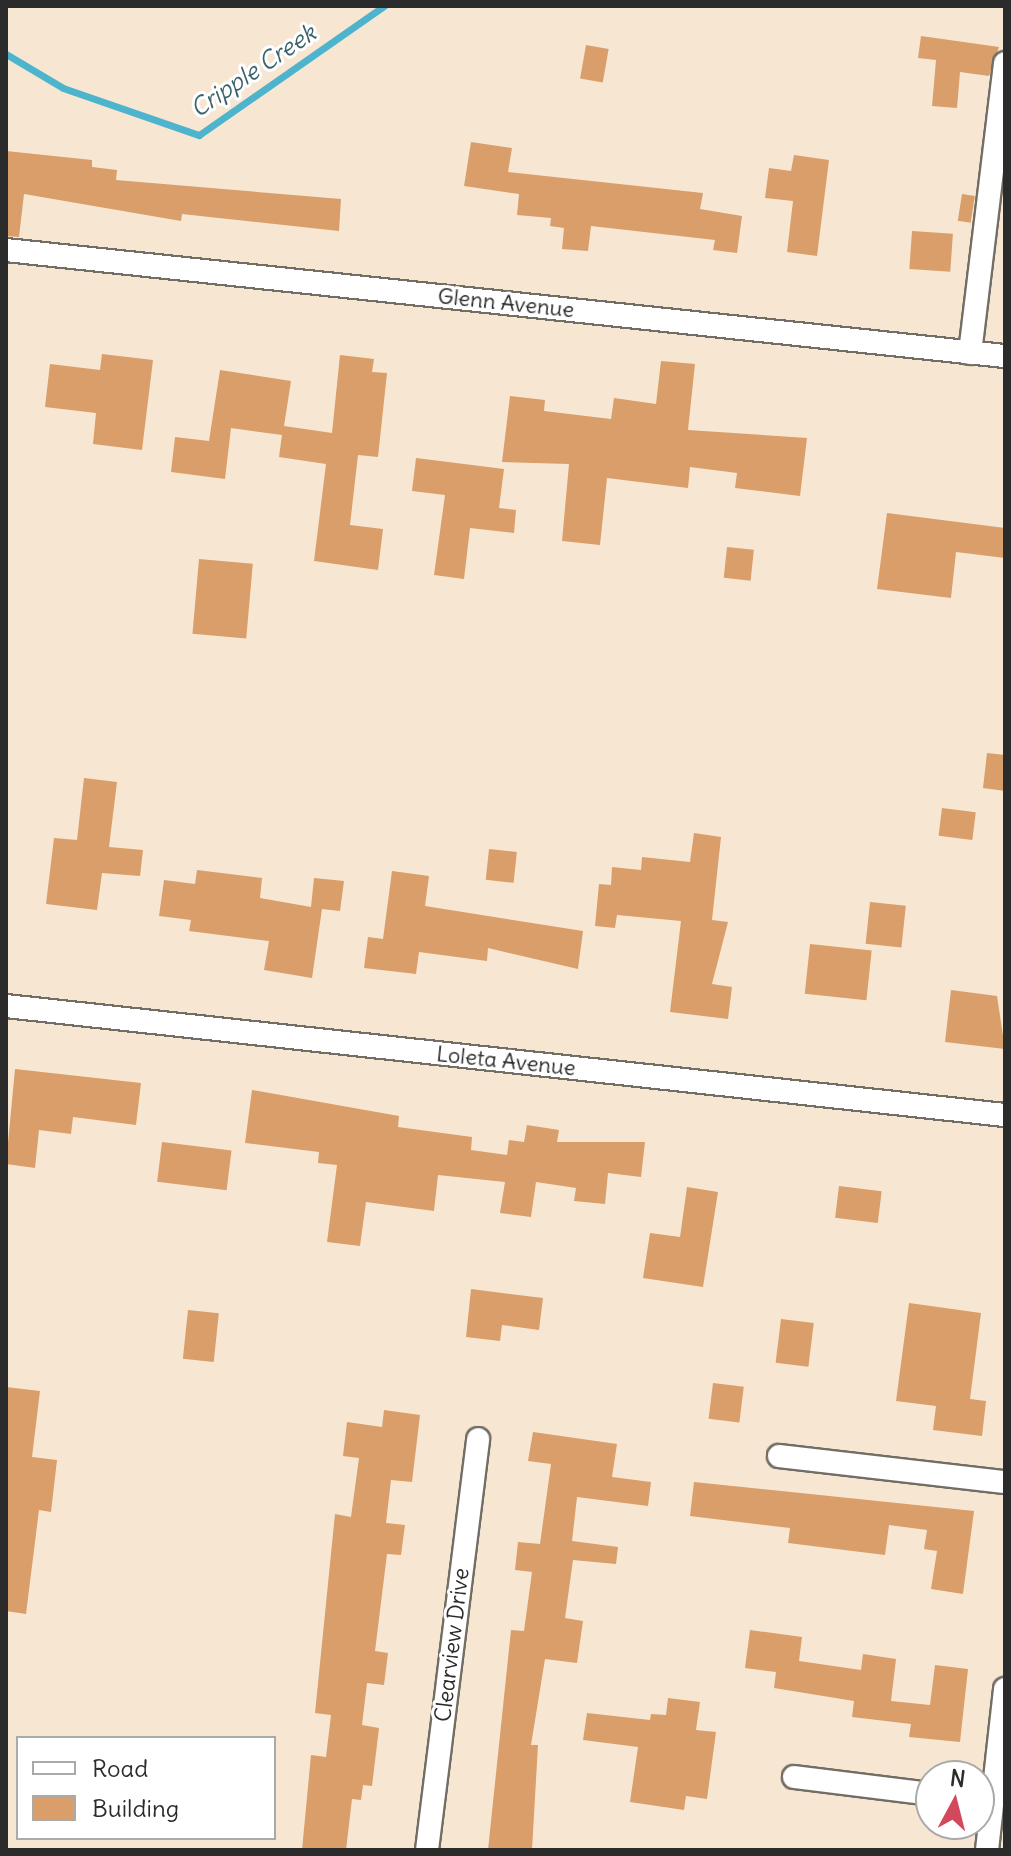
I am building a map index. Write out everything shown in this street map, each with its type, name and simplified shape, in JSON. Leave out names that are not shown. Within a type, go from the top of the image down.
[{"type":"street","points":[[970,353],[1005,63]]},
{"type":"street","name":"Glenn Avenue","points":[[6,250],[1005,356]]},
{"type":"street","name":"Loleta Avenue","points":[[6,1006],[1005,1115]]},
{"type":"street","name":"Clearview Drive","points":[[427,1850],[478,1439]]},
{"type":"street","points":[[779,1456],[1005,1482]]},
{"type":"street","points":[[993,1760],[1005,1689]]},
{"type":"street","points":[[794,1777],[915,1792]]},
{"type":"building","points":[[921,36],[999,47],[989,76],[960,72],[957,108],[932,106],[936,60],[918,58]]},
{"type":"building","points":[[586,45],[609,49],[603,82],[580,78]]},
{"type":"building","points":[[471,142],[512,148],[508,172],[703,193],[700,209],[742,216],[737,253],[713,250],[715,240],[591,226],[588,251],[562,249],[564,228],[550,226],[551,218],[517,215],[519,194],[464,186]]},
{"type":"building","points":[[6,151],[92,160],[92,167],[117,170],[116,180],[341,199],[339,231],[182,214],[181,221],[24,194],[19,237],[6,236]]},
{"type":"building","points":[[794,155],[829,160],[817,256],[787,252],[793,201],[765,198],[769,168],[791,171]]},
{"type":"building","points":[[962,194],[975,196],[971,223],[958,221]]},
{"type":"building","points":[[912,231],[953,234],[950,272],[909,269]]},
{"type":"building","points":[[102,354],[153,360],[142,450],[93,444],[96,413],[45,407],[50,364],[100,370]]},
{"type":"building","points":[[340,355],[374,359],[372,372],[387,373],[378,457],[358,455],[350,525],[383,529],[378,570],[314,561],[326,464],[279,457],[282,435],[231,428],[225,479],[171,472],[175,437],[209,441],[220,370],[291,381],[284,426],[332,433]]},
{"type":"building","points":[[661,361],[695,364],[688,430],[807,438],[800,496],[735,488],[737,473],[690,467],[688,488],[607,478],[600,545],[562,541],[569,464],[502,462],[510,396],[545,400],[544,411],[611,419],[614,398],[656,404]]},
{"type":"building","points":[[416,458],[504,469],[499,508],[516,510],[514,533],[470,528],[464,579],[434,575],[445,495],[412,491]]},
{"type":"building","points":[[887,513],[1005,528],[1005,558],[956,552],[951,598],[877,589]]},
{"type":"building","points":[[727,547],[754,550],[751,581],[724,578]]},
{"type":"building","points":[[199,559],[253,564],[246,638],[192,634]]},
{"type":"building","points":[[987,753],[1005,755],[1005,791],[983,788]]},
{"type":"building","points":[[84,778],[117,782],[109,847],[143,850],[140,876],[102,873],[97,910],[46,904],[54,838],[77,840]]},
{"type":"building","points":[[942,808],[976,812],[972,840],[939,836]]},
{"type":"building","points":[[694,833],[721,837],[712,920],[728,922],[712,984],[732,987],[728,1019],[670,1012],[681,921],[617,915],[615,928],[595,926],[599,884],[611,885],[612,867],[641,870],[642,857],[690,862]]},
{"type":"building","points":[[489,849],[517,852],[514,883],[486,880]]},
{"type":"building","points":[[197,870],[262,878],[260,898],[311,907],[314,878],[344,881],[340,911],[322,909],[312,978],[264,970],[269,941],[189,931],[191,920],[159,916],[164,880],[195,884]]},
{"type":"building","points":[[392,871],[429,876],[425,906],[583,931],[578,969],[488,948],[487,961],[419,952],[416,974],[364,968],[368,937],[383,939]]},
{"type":"building","points":[[870,902],[906,906],[901,948],[866,944]]},
{"type":"building","points":[[810,944],[872,950],[866,1000],[805,994]]},
{"type":"building","points":[[951,990],[997,996],[1005,1049],[945,1042]]},
{"type":"building","points":[[15,1069],[141,1083],[136,1125],[73,1117],[71,1134],[39,1130],[35,1168],[6,1164]]},
{"type":"building","points":[[252,1090],[399,1116],[398,1127],[472,1137],[471,1150],[507,1155],[509,1140],[524,1142],[527,1125],[559,1130],[557,1142],[645,1142],[641,1177],[608,1173],[605,1204],[574,1201],[576,1188],[536,1182],[531,1217],[500,1213],[505,1182],[438,1175],[434,1211],[366,1202],[360,1246],[327,1242],[337,1165],[318,1163],[319,1152],[245,1143]]},
{"type":"building","points":[[162,1142],[231,1151],[227,1190],[157,1182]]},
{"type":"building","points":[[839,1186],[882,1191],[878,1223],[835,1218]]},
{"type":"building","points":[[687,1187],[718,1192],[703,1287],[643,1278],[650,1233],[680,1237]]},
{"type":"building","points":[[471,1289],[543,1298],[539,1330],[502,1325],[500,1341],[466,1337]]},
{"type":"building","points":[[909,1303],[981,1313],[970,1399],[986,1401],[982,1436],[933,1430],[936,1406],[896,1401]]},
{"type":"building","points":[[188,1310],[219,1313],[214,1362],[183,1359]]},
{"type":"building","points":[[781,1319],[814,1323],[808,1367],[776,1363]]},
{"type":"building","points":[[713,1383],[744,1387],[739,1423],[709,1419]]},
{"type":"building","points":[[6,1387],[40,1391],[32,1457],[57,1460],[51,1512],[39,1510],[26,1614],[6,1611]]},
{"type":"building","points":[[384,1410],[420,1415],[412,1482],[391,1480],[386,1523],[405,1525],[401,1555],[387,1554],[375,1651],[388,1653],[384,1685],[367,1683],[362,1725],[379,1728],[372,1786],[363,1785],[361,1800],[352,1799],[346,1850],[302,1850],[311,1755],[326,1757],[331,1715],[315,1713],[335,1514],[351,1517],[359,1458],[343,1456],[347,1422],[382,1427]]},
{"type":"building","points":[[533,1432],[617,1444],[612,1477],[651,1482],[648,1506],[577,1497],[572,1541],[618,1547],[616,1564],[573,1560],[565,1618],[583,1621],[577,1663],[545,1659],[531,1745],[538,1745],[532,1850],[488,1850],[511,1630],[524,1631],[532,1572],[515,1570],[518,1542],[540,1544],[551,1464],[528,1461]]},
{"type":"building","points":[[694,1482],[974,1511],[963,1594],[931,1589],[937,1551],[924,1549],[927,1530],[889,1525],[885,1555],[788,1543],[790,1528],[690,1516]]},
{"type":"building","points":[[750,1630],[802,1637],[799,1661],[861,1670],[863,1654],[896,1659],[891,1701],[930,1705],[935,1665],[968,1669],[960,1742],[909,1737],[911,1724],[852,1717],[854,1701],[774,1688],[776,1672],[745,1668]]},
{"type":"building","points":[[668,1698],[700,1702],[696,1730],[716,1732],[707,1799],[686,1796],[684,1810],[630,1802],[638,1747],[583,1740],[587,1713],[650,1720],[651,1714],[666,1715]]},
{"type":"waterway","name":"Cripple Creek","points":[[6,54],[63,88],[199,135],[384,6]]}]
